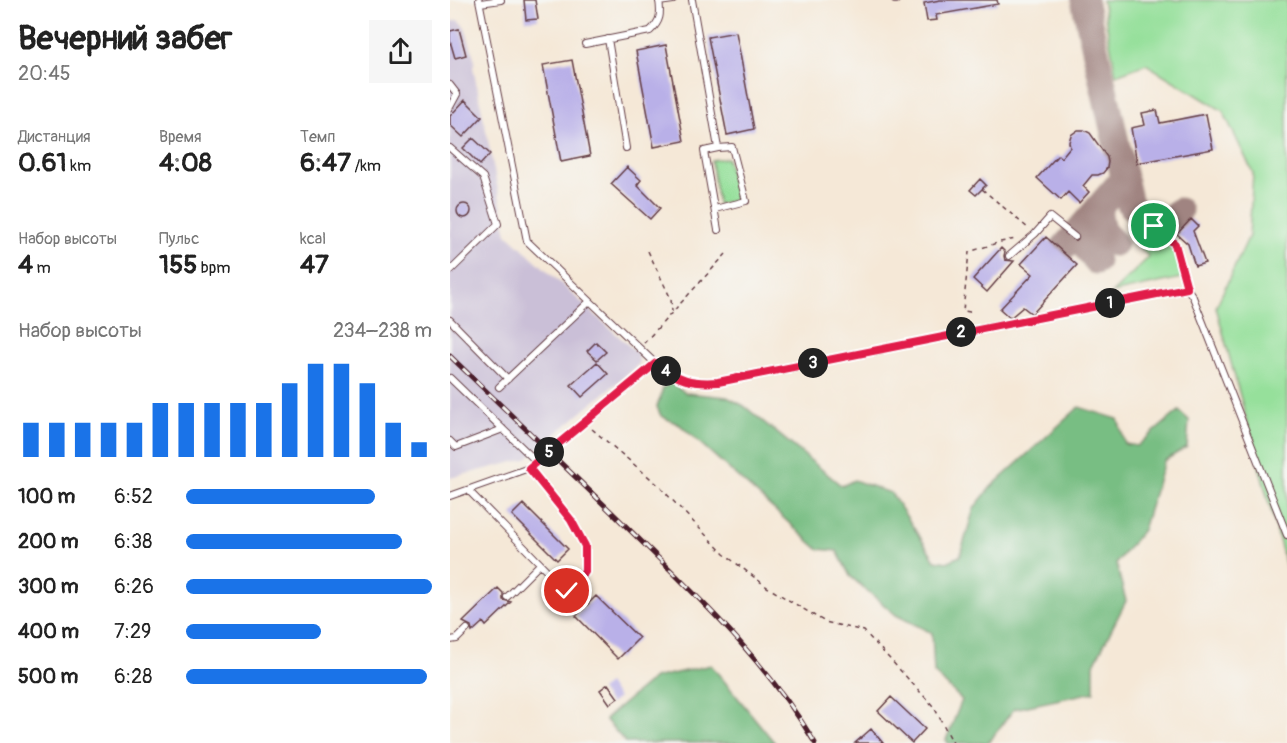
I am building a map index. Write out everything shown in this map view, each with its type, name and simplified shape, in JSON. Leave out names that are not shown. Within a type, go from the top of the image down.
[{"type":"lane","points":[[501,0],[479,2],[527,241],[666,371],[695,383],[718,382],[1187,288]]},
{"type":"lane","points":[[585,44],[650,31],[658,24],[659,1],[673,0]]},
{"type":"lane","points":[[692,0],[718,148]]},
{"type":"lane","points":[[608,39],[626,148]]},
{"type":"lane","points":[[450,85],[457,94],[450,107]]},
{"type":"lane","points":[[715,209],[746,201],[732,147],[704,151],[718,230]]},
{"type":"lane","points":[[450,148],[483,177],[498,224],[450,271]]},
{"type":"lane","points":[[1009,256],[1050,217],[1075,237]]},
{"type":"lane","points":[[1154,226],[1175,244],[1187,288],[1287,535]]},
{"type":"lane","points":[[499,387],[590,302]]},
{"type":"lane","points":[[450,320],[508,379]]},
{"type":"lane","points":[[450,496],[529,468],[656,363]]},
{"type":"lane","points":[[450,378],[537,462]]},
{"type":"lane","points":[[450,441],[456,447],[503,429]]},
{"type":"lane","points":[[469,491],[575,599]]},
{"type":"lane","points":[[507,597],[540,564]]},
{"type":"lane","points":[[450,640],[457,639],[467,629]]},
{"type":"path","points":[[982,189],[1032,236]]},
{"type":"path","points":[[970,312],[963,311],[969,252],[1000,242],[1032,236]]},
{"type":"path","points":[[648,250],[671,299],[672,313]]},
{"type":"path","points":[[640,348],[726,254]]},
{"type":"path","points":[[584,423],[656,483],[724,554],[767,587],[825,622],[864,631],[934,707],[953,743]]},
{"type":"path","points":[[529,468],[571,520],[585,546],[585,572],[567,591]]},
{"type":"shaded area","points":[[458,20],[465,27],[475,61],[473,67],[507,234],[638,354],[639,364],[526,459],[450,478],[450,22]]},
{"type":"green space","points":[[1102,0],[1287,0],[1287,570],[1216,307],[1249,236],[1253,173],[1223,111],[1146,64],[1116,75]]},
{"type":"green space","points":[[727,158],[737,200],[718,204],[711,160]]},
{"type":"green space","points":[[1170,240],[1186,277],[1112,293],[1149,257],[1140,247],[1146,242],[1158,252]]},
{"type":"green space","points":[[671,383],[686,393],[727,397],[744,406],[842,486],[854,480],[891,493],[935,560],[947,562],[960,556],[974,508],[991,487],[1079,407],[1118,419],[1125,444],[1137,446],[1179,411],[1189,420],[1187,447],[1164,461],[1143,530],[1116,563],[1126,601],[1094,664],[1094,692],[1014,709],[988,743],[948,743],[946,740],[962,700],[934,673],[932,633],[896,615],[850,576],[837,551],[818,549],[680,425],[661,416],[657,407],[663,388]]},
{"type":"green space","points":[[711,665],[775,743],[626,743],[605,719],[654,678]]},
{"type":"building","points":[[524,0],[535,0],[538,19],[526,20]]},
{"type":"building","points":[[940,0],[997,0],[998,4],[936,15],[937,20],[927,21],[924,3]]},
{"type":"building","points":[[459,29],[466,55],[455,58],[450,41],[450,31]]},
{"type":"building","points":[[736,32],[754,129],[727,135],[708,37]]},
{"type":"building","points":[[666,45],[684,141],[654,147],[636,51]]},
{"type":"building","points":[[572,60],[590,156],[561,162],[543,65]]},
{"type":"building","points":[[465,100],[482,117],[463,137],[450,125],[450,116]]},
{"type":"building","points":[[1157,110],[1160,123],[1206,114],[1213,149],[1137,163],[1131,128],[1145,125],[1142,113]]},
{"type":"building","points":[[1078,130],[1090,133],[1108,162],[1103,173],[1092,175],[1083,186],[1089,192],[1079,203],[1068,192],[1061,200],[1037,178],[1058,155],[1061,158],[1070,147],[1071,135]]},
{"type":"building","points":[[473,138],[490,154],[480,165],[463,148]]},
{"type":"building","points":[[627,167],[641,180],[637,185],[660,208],[650,219],[611,184]]},
{"type":"building","points":[[980,179],[986,185],[976,195],[970,190]]},
{"type":"building","points":[[464,204],[469,206],[471,211],[469,216],[464,218],[459,216],[457,211],[459,206]]},
{"type":"building","points":[[1191,219],[1198,226],[1193,231],[1205,263],[1195,266],[1188,244],[1177,234]]},
{"type":"building","points":[[1046,237],[1077,265],[1032,314],[1023,307],[1010,318],[1000,309],[1033,274],[1021,264]]},
{"type":"building","points":[[1001,248],[1005,252],[1005,260],[1014,261],[987,292],[973,279]]},
{"type":"building","points":[[596,342],[606,352],[597,360],[587,351]]},
{"type":"building","points":[[597,362],[608,374],[582,397],[571,385]]},
{"type":"building","points":[[523,504],[568,549],[557,560],[512,515]]},
{"type":"building","points":[[498,588],[503,593],[503,600],[511,602],[486,626],[483,622],[472,632],[471,626],[463,622]]},
{"type":"building","points":[[596,596],[639,638],[618,659],[576,616]]},
{"type":"building","points":[[608,684],[618,698],[610,704],[600,690]]},
{"type":"building","points":[[891,697],[925,729],[912,743],[878,711]]},
{"type":"building","points":[[871,729],[883,743],[855,743]]},
{"type":"taxiway","points":[[1084,0],[1130,204],[1154,226],[1164,224],[1179,211]]},
{"type":"taxiway","points":[[1061,251],[1123,179]]},
{"type":"taxiway","points":[[1098,210],[1102,231],[1114,243]]},
{"type":"taxiway","points":[[1082,228],[1087,249],[1096,261]]},
{"type":"railway","points":[[450,356],[712,612],[777,687],[815,743]]},
{"type":"route","points":[[567,591],[585,572],[585,546],[571,520],[529,468],[656,363],[666,371],[695,383],[718,382],[1187,288],[1175,244],[1154,226]]}]
